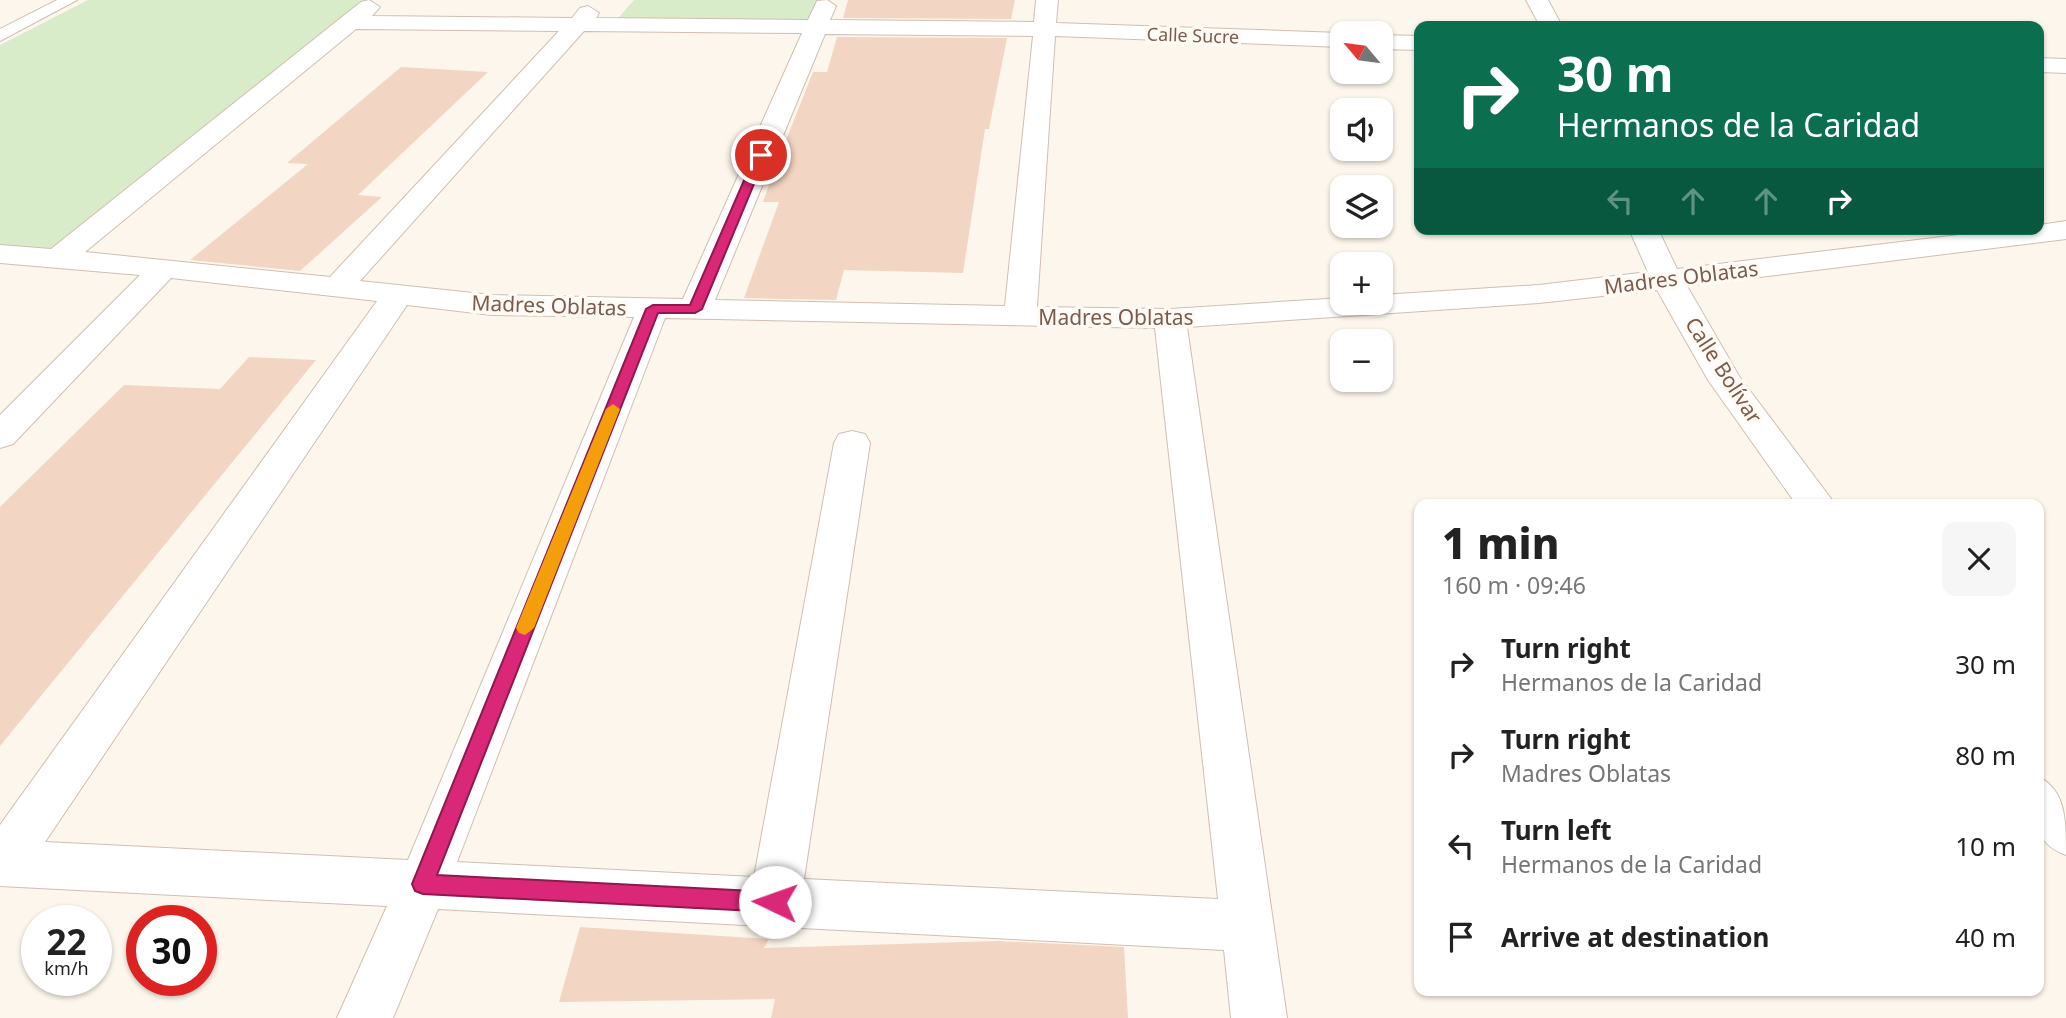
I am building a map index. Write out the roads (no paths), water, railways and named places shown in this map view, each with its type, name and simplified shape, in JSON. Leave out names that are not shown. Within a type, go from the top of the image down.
[{"type":"street","points":[[58,259],[377,0]]},
{"type":"street","points":[[337,288],[599,0]]},
{"type":"street","points":[[695,309],[827,0]]},
{"type":"street","points":[[1020,316],[1047,0]]},
{"type":"street","points":[[1537,0],[1548,21]]},
{"type":"street","name":"Calle Sucre","points":[[350,22],[1044,29],[1330,40]]},
{"type":"street","points":[[1393,42],[1414,43]]},
{"type":"street","points":[[2044,65],[2066,66]]},
{"type":"street","name":"Madres Oblatas","points":[[2044,233],[2066,230]]},
{"type":"street","name":"Calle Bolívar","points":[[1646,235],[1667,279],[1726,380],[1812,499]]},
{"type":"street","name":"Madres Oblatas","points":[[0,254],[164,268],[492,305],[1170,319],[1539,294],[2025,235]]},
{"type":"street","points":[[0,436],[164,268]]},
{"type":"street","points":[[1,863],[398,295]]},
{"type":"street","points":[[365,1018],[423,884],[653,309]]},
{"type":"street","points":[[1170,319],[1259,1018]]},
{"type":"street","points":[[775,902],[852,443]]},
{"type":"street","points":[[2044,804],[2066,833]]},
{"type":"street","points":[[1,863],[1249,926]]},
{"type":"lane","points":[[0,36],[69,0]]}]
